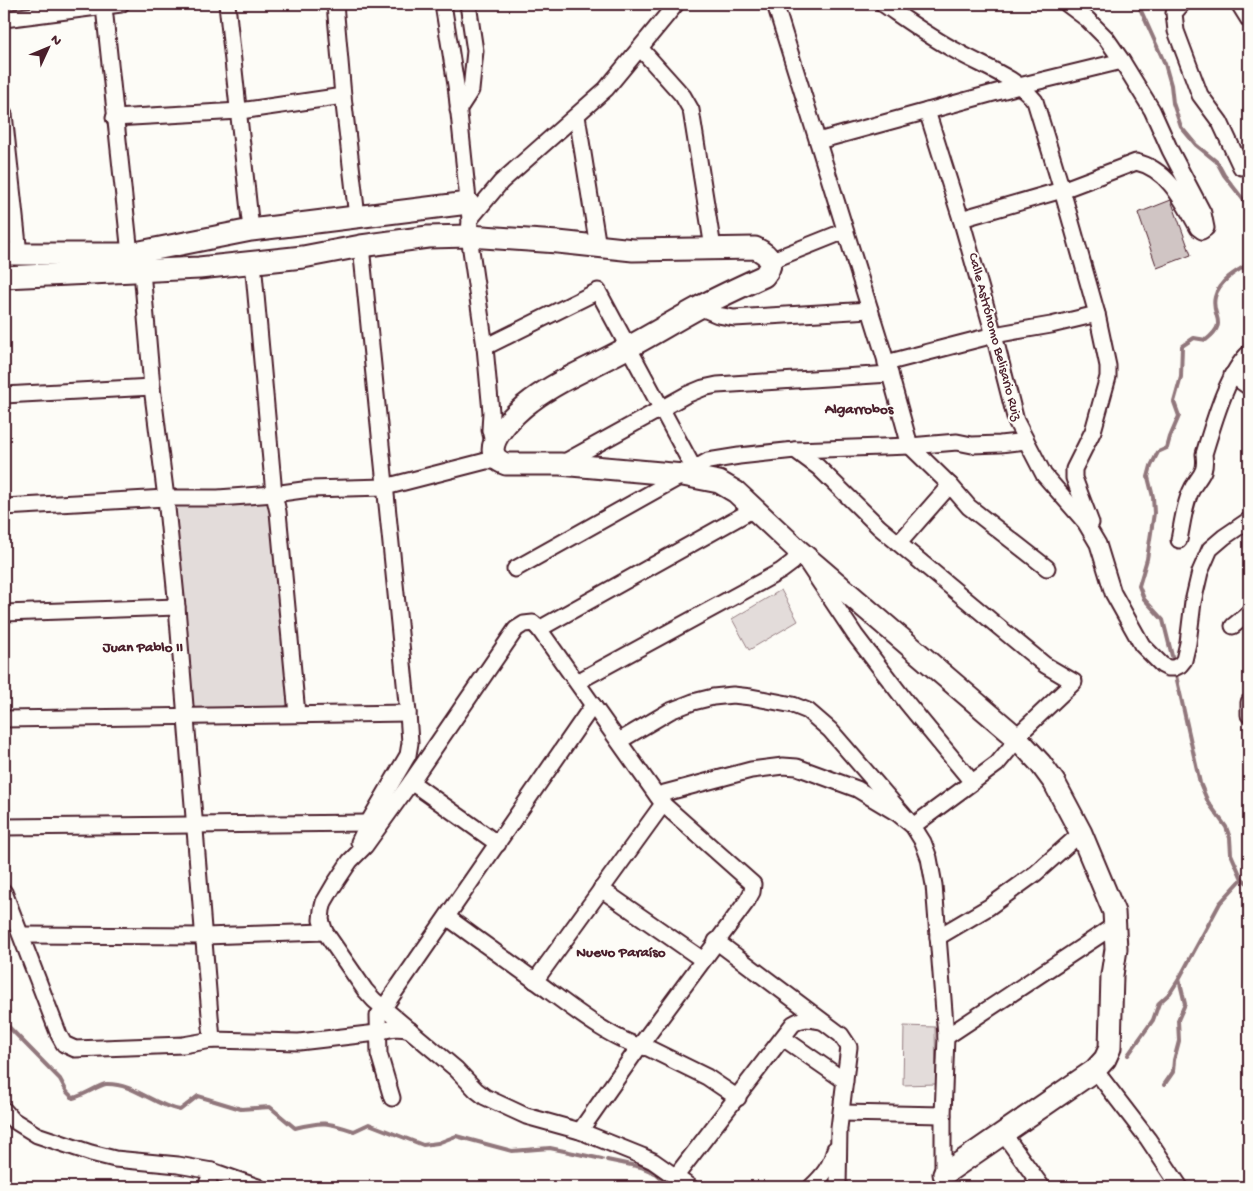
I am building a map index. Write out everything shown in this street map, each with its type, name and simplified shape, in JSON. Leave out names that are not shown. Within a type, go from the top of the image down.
[{"type":"street","points":[[4,19],[26,10],[104,7],[121,4]]},
{"type":"street","points":[[227,4],[240,111],[251,230]]},
{"type":"street","points":[[335,4],[357,217]]},
{"type":"street","points":[[442,4],[456,86],[469,220],[485,346],[491,412],[490,430],[496,454],[506,464],[560,464],[688,472],[728,486],[799,551],[1016,737],[1040,763],[1054,782],[1081,834],[1114,912],[1116,949],[1112,975],[1110,1048],[1105,1060],[1095,1070],[1003,1133],[944,1180]]},
{"type":"street","points":[[458,110],[471,90],[475,51],[468,4]]},
{"type":"street","points":[[4,114],[12,254],[136,263],[253,262],[303,257],[361,246],[428,237],[469,220],[501,182],[529,155],[577,116],[606,89],[676,4]]},
{"type":"street","points":[[775,4],[846,231],[910,446],[969,507],[1046,568]]},
{"type":"street","points":[[883,4],[920,30],[959,53],[991,68],[1019,86],[1035,101],[1097,314],[1108,366],[1108,377],[1092,431],[1074,469],[1074,478],[1098,544]]},
{"type":"street","points":[[961,219],[1062,190],[1123,165],[1136,162],[1149,164],[1162,175],[1177,191],[1198,228],[1202,231],[1206,228],[1203,213],[1170,150],[1152,110],[1122,61],[1106,38],[1087,19],[1067,4]]},
{"type":"street","points":[[1182,4],[1174,13],[1176,31],[1187,63],[1200,95],[1220,122],[1242,167]]},
{"type":"street","points":[[1239,4],[1249,20]]},
{"type":"street","points":[[104,7],[114,118],[136,263],[166,498],[205,936],[212,1040]]},
{"type":"street","points":[[640,48],[682,96],[691,110],[713,248]]},
{"type":"street","points":[[818,141],[988,94],[1122,61]]},
{"type":"street","points":[[988,94],[997,89],[999,83],[998,76],[991,68]]},
{"type":"street","points":[[114,118],[240,111],[343,96]]},
{"type":"street","name":"Calle Astrónomo Belisario Ruiz","points":[[927,111],[961,219],[1016,421],[1044,475],[1080,515],[1098,544],[1113,594],[1142,645],[1162,665],[1174,668],[1180,665],[1187,654],[1193,602],[1200,572],[1206,559],[1216,543],[1249,520]]},
{"type":"street","points":[[577,116],[598,247]]},
{"type":"street","points":[[4,278],[136,263],[251,230],[357,217],[469,220],[558,242],[633,250],[756,248],[764,252],[770,260],[769,270],[764,276],[699,308],[628,348],[543,392],[516,413],[502,428],[497,437],[496,454]]},
{"type":"street","points":[[770,260],[846,231]]},
{"type":"street","points":[[361,246],[408,713],[410,750],[368,823],[350,861],[324,902],[321,920],[325,932],[365,990],[384,1009],[456,1069],[485,1097],[526,1116],[580,1130],[653,1161],[690,1187]]},
{"type":"street","points":[[253,262],[274,494],[278,512],[297,714]]},
{"type":"street","points":[[485,346],[598,291],[662,410],[688,472]]},
{"type":"street","points":[[699,308],[734,318],[870,310]]},
{"type":"street","points":[[560,464],[662,410],[686,395],[703,388],[717,385],[888,369],[994,335],[1051,325],[1097,314]]},
{"type":"street","points":[[1179,540],[1189,495],[1203,474],[1206,464],[1204,454],[1232,375],[1241,360],[1249,353]]},
{"type":"street","points":[[1232,375],[1249,387]]},
{"type":"street","points":[[4,395],[152,387]]},
{"type":"street","points":[[516,569],[708,461],[795,450],[910,446],[957,442],[972,445],[1026,440]]},
{"type":"street","points":[[795,450],[818,467],[879,527],[1045,665],[1074,682],[1016,737],[1011,747],[997,764],[913,826]]},
{"type":"street","points":[[4,507],[166,498],[218,498],[310,489],[385,487],[486,461],[496,454]]},
{"type":"street","points":[[899,543],[950,486]]},
{"type":"street","points":[[539,629],[754,509]]},
{"type":"street","points":[[577,682],[782,571],[792,562],[799,551]]},
{"type":"street","points":[[799,551],[855,635],[972,782]]},
{"type":"street","points":[[4,613],[176,606]]},
{"type":"street","points":[[1232,626],[1249,613]]},
{"type":"street","points":[[350,861],[365,846],[411,782],[516,629],[524,624],[533,623],[660,799],[753,884],[752,892],[747,901],[638,1047],[580,1130]]},
{"type":"street","points":[[619,741],[670,711],[713,697],[733,695],[793,705],[808,710],[830,730],[913,826],[923,842],[934,885],[946,1037],[944,1180]]},
{"type":"street","points":[[1249,702],[1249,715]]},
{"type":"street","points":[[392,1098],[379,1054],[378,1016],[594,705]]},
{"type":"street","points":[[4,719],[408,713]]},
{"type":"street","points":[[535,980],[601,889],[660,799],[751,770],[783,766],[797,767],[857,790],[898,813],[913,826]]},
{"type":"street","points":[[411,782],[498,844]]},
{"type":"street","points":[[4,827],[368,823]]},
{"type":"street","points":[[938,937],[989,907],[1036,873],[1081,834]]},
{"type":"street","points":[[601,889],[703,960]]},
{"type":"street","points":[[4,892],[59,1035],[64,1044],[75,1049],[183,1045],[212,1040],[299,1042],[377,1034],[386,1029],[398,1027],[410,1030]]},
{"type":"street","points":[[447,917],[577,1012],[625,1041],[638,1047],[648,1048],[707,1077],[738,1098]]},
{"type":"street","points":[[946,1037],[1115,926]]},
{"type":"street","points":[[21,935],[205,936],[325,932]]},
{"type":"street","points":[[716,941],[841,1035],[850,1046],[842,1113],[830,1166],[823,1176],[811,1187]]},
{"type":"street","points":[[676,1176],[738,1098],[793,1024],[807,1018],[820,1021]]},
{"type":"street","points":[[783,1038],[845,1081]]},
{"type":"street","points":[[1095,1070],[1148,1139],[1180,1187]]},
{"type":"street","points":[[4,1110],[13,1120],[36,1135],[91,1153],[115,1159],[178,1165],[212,1171],[258,1187]]},
{"type":"street","points":[[842,1113],[944,1115]]},
{"type":"street","points":[[838,1187],[839,1128]]},
{"type":"street","points":[[1003,1133],[1042,1187]]},
{"type":"street","points":[[206,1187],[212,1171]]},
{"type":"shaded area","points":[[260,499],[271,503],[290,700],[287,705],[281,708],[190,710],[174,508],[177,504]]},
{"type":"shaded area","points":[[781,590],[798,621],[749,650],[732,619]]},
{"type":"shaded area","points":[[904,1026],[935,1027],[936,1084],[903,1085]]},
{"type":"building","points":[[1171,200],[1191,255],[1157,268],[1138,213]]},
{"type":"waterway","points":[[1138,4],[1165,64],[1171,85],[1173,103],[1181,127],[1196,145],[1217,162],[1224,175],[1249,207]]},
{"type":"waterway","points":[[1174,664],[1163,620],[1144,599],[1139,586],[1147,559],[1154,513],[1153,497],[1148,477],[1158,452],[1167,448],[1179,416],[1174,402],[1181,377],[1182,346],[1194,338],[1206,340],[1213,334],[1218,323],[1214,304],[1217,291],[1224,281],[1249,264]]},
{"type":"waterway","points":[[1175,671],[1200,783],[1208,802],[1226,827],[1230,838],[1231,854],[1242,879],[1249,884]]},
{"type":"waterway","points":[[1164,1085],[1173,1072],[1179,1041],[1178,1020],[1185,1004],[1179,979],[1220,903],[1242,879]]},
{"type":"waterway","points":[[1128,1055],[1153,1020],[1159,1003],[1170,993],[1179,979]]},
{"type":"waterway","points":[[4,1022],[60,1079],[67,1092],[73,1098],[106,1084],[116,1085],[126,1087],[161,1104],[180,1110],[198,1096],[241,1109],[270,1107],[295,1128],[312,1124],[325,1124],[354,1131],[369,1124],[423,1145],[438,1143],[456,1136],[512,1151],[550,1148],[602,1159]]},
{"type":"waterway","points":[[607,1160],[641,1167],[657,1174],[671,1187]]},
{"type":"district","name":"Algarrobos","points":[[859,410]]},
{"type":"district","name":"Juan Pablo II","points":[[143,648]]},
{"type":"district","name":"Nuevo Paraíso","points":[[621,953]]}]
